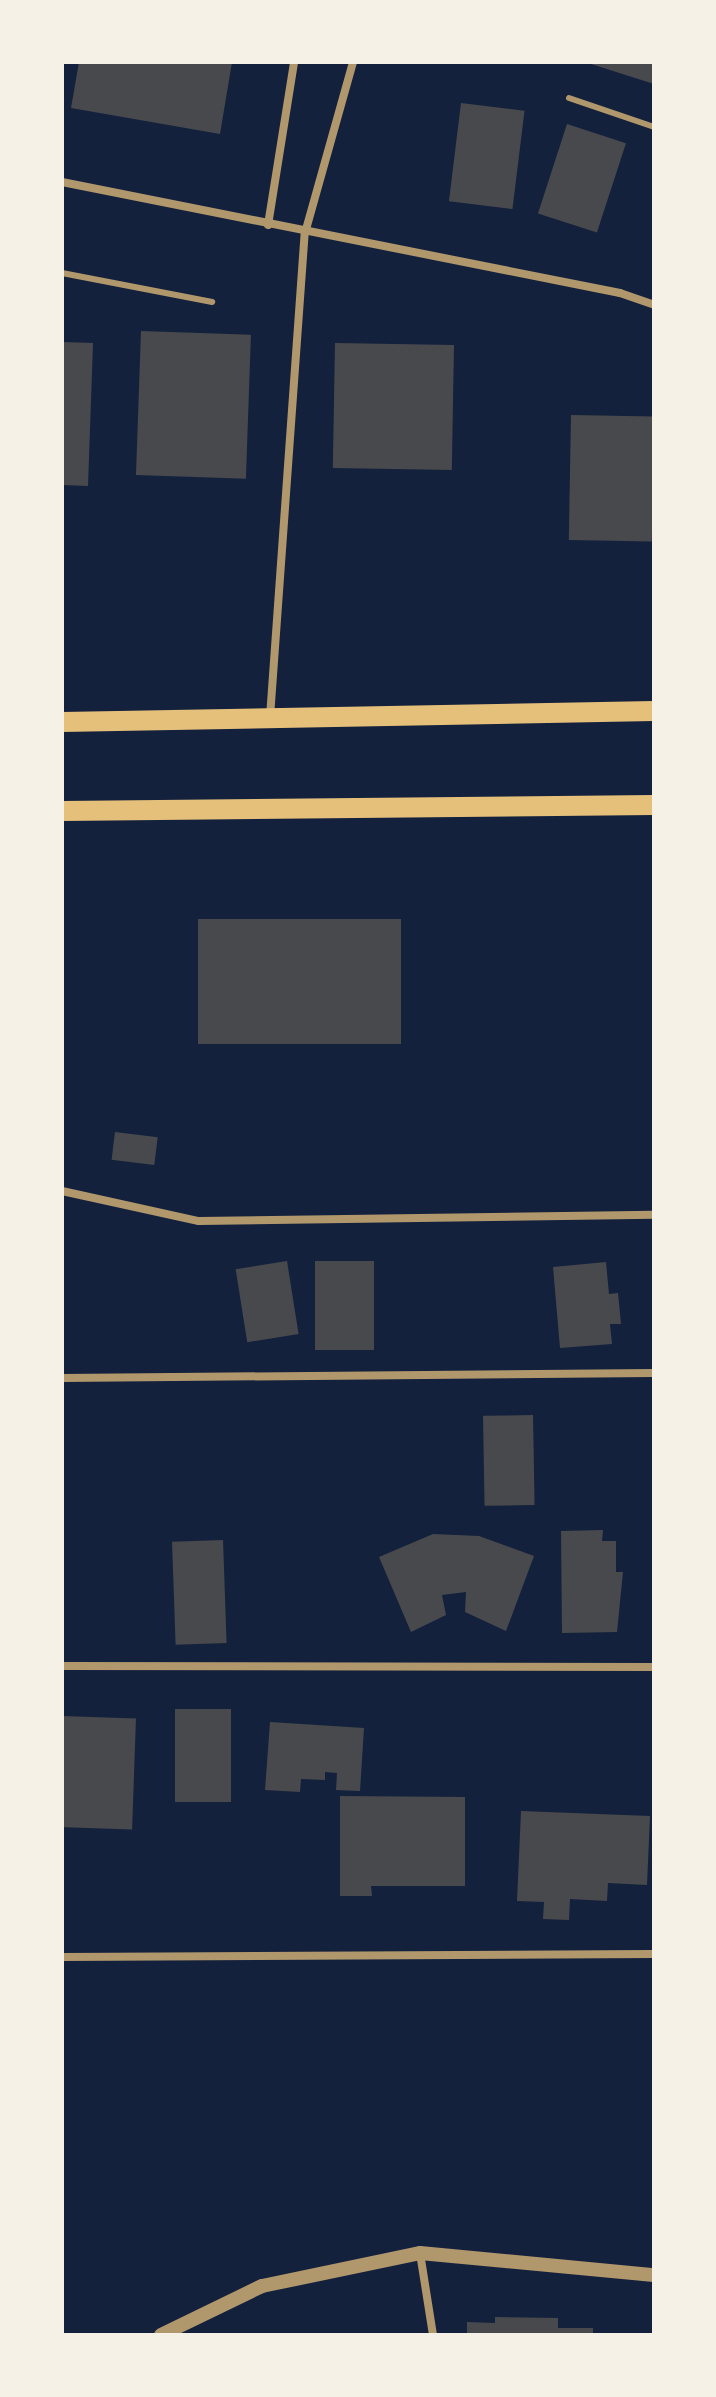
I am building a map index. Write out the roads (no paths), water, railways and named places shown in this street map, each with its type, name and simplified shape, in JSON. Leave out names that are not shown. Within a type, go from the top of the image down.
[{"type":"main road","points":[[62,722],[654,711]]},
{"type":"main road","points":[[62,811],[654,805]]},
{"type":"street","points":[[268,225],[294,62]]},
{"type":"street","points":[[270,717],[305,233],[353,62]]},
{"type":"street","points":[[62,182],[305,233],[620,293],[654,305]]},
{"type":"street","points":[[62,1191],[199,1221],[654,1215]]},
{"type":"street","points":[[62,1378],[654,1373]]},
{"type":"street","points":[[62,1666],[654,1667]]},
{"type":"street","points":[[62,1957],[654,1954]]},
{"type":"street","points":[[161,2335],[262,2286],[420,2253],[654,2275]]},
{"type":"street","points":[[420,2253],[433,2335]]},
{"type":"lane","points":[[569,98],[654,127]]},
{"type":"lane","points":[[62,273],[212,302]]}]
